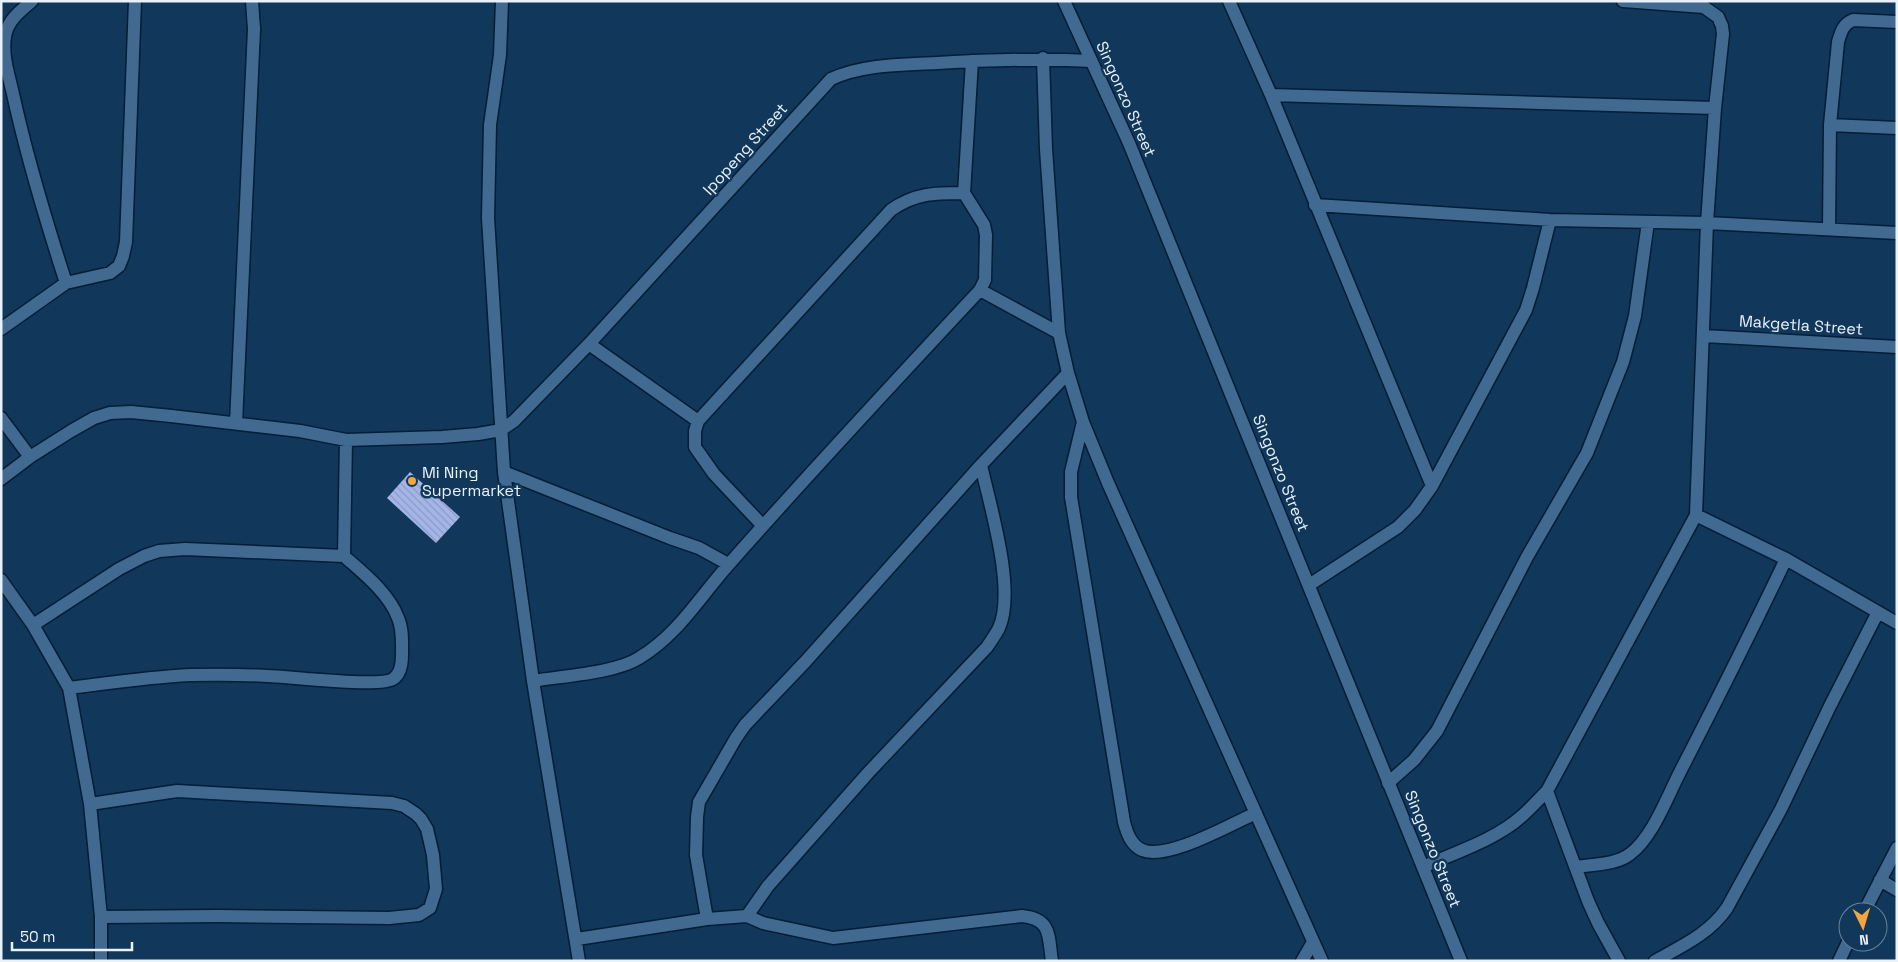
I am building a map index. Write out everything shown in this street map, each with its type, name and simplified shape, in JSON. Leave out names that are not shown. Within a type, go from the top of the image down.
[{"type":"street","points":[[32,1],[20,11],[7,29],[4,44],[18,120],[66,283]]},
{"type":"street","points":[[1,328],[66,283],[110,273],[119,266],[126,242],[135,1]]},
{"type":"street","points":[[236,424],[254,29],[252,1]]},
{"type":"street","points":[[502,1],[500,55],[490,125],[488,218],[504,472],[533,681],[577,939],[579,961]]},
{"type":"street","name":"Singonzo Street","points":[[1064,1],[1132,152],[1460,961]]},
{"type":"street","points":[[1229,1],[1271,95],[1432,486]]},
{"type":"street","points":[[1423,867],[1492,836],[1522,816],[1547,791],[1696,515],[1708,223],[1715,108],[1723,34],[1722,26],[1718,17],[1704,4],[1623,1]]},
{"type":"street","points":[[1829,229],[1830,125],[1837,51],[1841,30],[1847,22],[1853,20],[1897,22]]},
{"type":"street","points":[[1043,58],[1046,149],[1058,333],[1082,422],[1322,961]]},
{"type":"street","name":"Ipopeng Street","points":[[501,430],[514,421],[590,344],[832,79],[847,72],[874,67],[1043,58],[1091,61]]},
{"type":"street","points":[[533,681],[611,668],[638,659],[653,649],[681,623],[728,564],[980,290],[984,280],[986,236],[984,225],[964,193],[972,61]]},
{"type":"street","points":[[1271,95],[1715,108]]},
{"type":"street","points":[[1830,125],[1897,128]]},
{"type":"street","points":[[763,526],[714,474],[695,447],[694,430],[698,421],[891,210],[904,201],[919,196],[964,193]]},
{"type":"street","points":[[1315,205],[1550,220],[1708,223],[1897,233]]},
{"type":"street","points":[[1309,585],[1398,527],[1416,510],[1432,486],[1526,310],[1550,220]]},
{"type":"street","points":[[1388,783],[1414,760],[1437,731],[1527,557],[1587,453],[1623,362],[1635,316],[1648,222]]},
{"type":"street","points":[[980,290],[1058,333]]},
{"type":"street","name":"Makgetla Street","points":[[1704,336],[1897,347]]},
{"type":"street","points":[[590,344],[698,421]]},
{"type":"street","points":[[707,919],[696,855],[696,817],[699,802],[736,738],[745,725],[805,662],[981,465],[1068,373]]},
{"type":"street","points":[[1,479],[30,457],[94,418],[110,413],[131,412],[300,431],[346,440],[442,437],[501,430]]},
{"type":"street","points":[[1,418],[30,457]]},
{"type":"street","points":[[1082,422],[1071,472],[1072,497],[1124,822],[1129,839],[1142,850],[1157,853],[1174,850],[1256,813]]},
{"type":"street","points":[[344,556],[346,440]]},
{"type":"street","points":[[747,916],[768,886],[874,766],[987,647],[999,627],[1004,610],[1003,568],[981,465]]},
{"type":"street","points":[[504,472],[699,548],[728,564]]},
{"type":"street","points":[[1696,515],[1786,559],[1897,623]]},
{"type":"street","points":[[33,625],[119,569],[144,556],[159,551],[185,549],[344,556],[387,599],[398,618],[402,640],[400,672],[393,679],[384,682],[333,681],[266,675],[190,675],[69,688]]},
{"type":"street","points":[[1576,866],[1612,862],[1629,855],[1640,845],[1656,819],[1704,726],[1786,559]]},
{"type":"street","points":[[1,580],[33,625],[69,688],[90,804],[101,917],[101,961]]},
{"type":"street","points":[[1655,961],[1707,931],[1727,908],[1781,809],[1830,706],[1878,612]]},
{"type":"street","points":[[90,804],[176,791],[366,800],[392,803],[404,806],[421,818],[427,830],[433,855],[436,889],[430,908],[419,916],[389,918],[101,917]]},
{"type":"street","points":[[1547,791],[1598,923],[1619,961]]},
{"type":"street","points":[[1869,902],[1897,848]]},
{"type":"street","points":[[1880,880],[1897,890]]},
{"type":"street","points":[[577,939],[707,919],[747,916],[763,923],[833,938],[1022,916],[1032,917],[1044,923],[1047,929],[1052,961]]},
{"type":"street","points":[[1302,961],[1314,942]]},
{"type":"building","points":[[410,472],[460,517],[436,543],[387,498]]},
{"type":"place","name":"Mi Ning Supermarket","points":[[412,481]]}]
